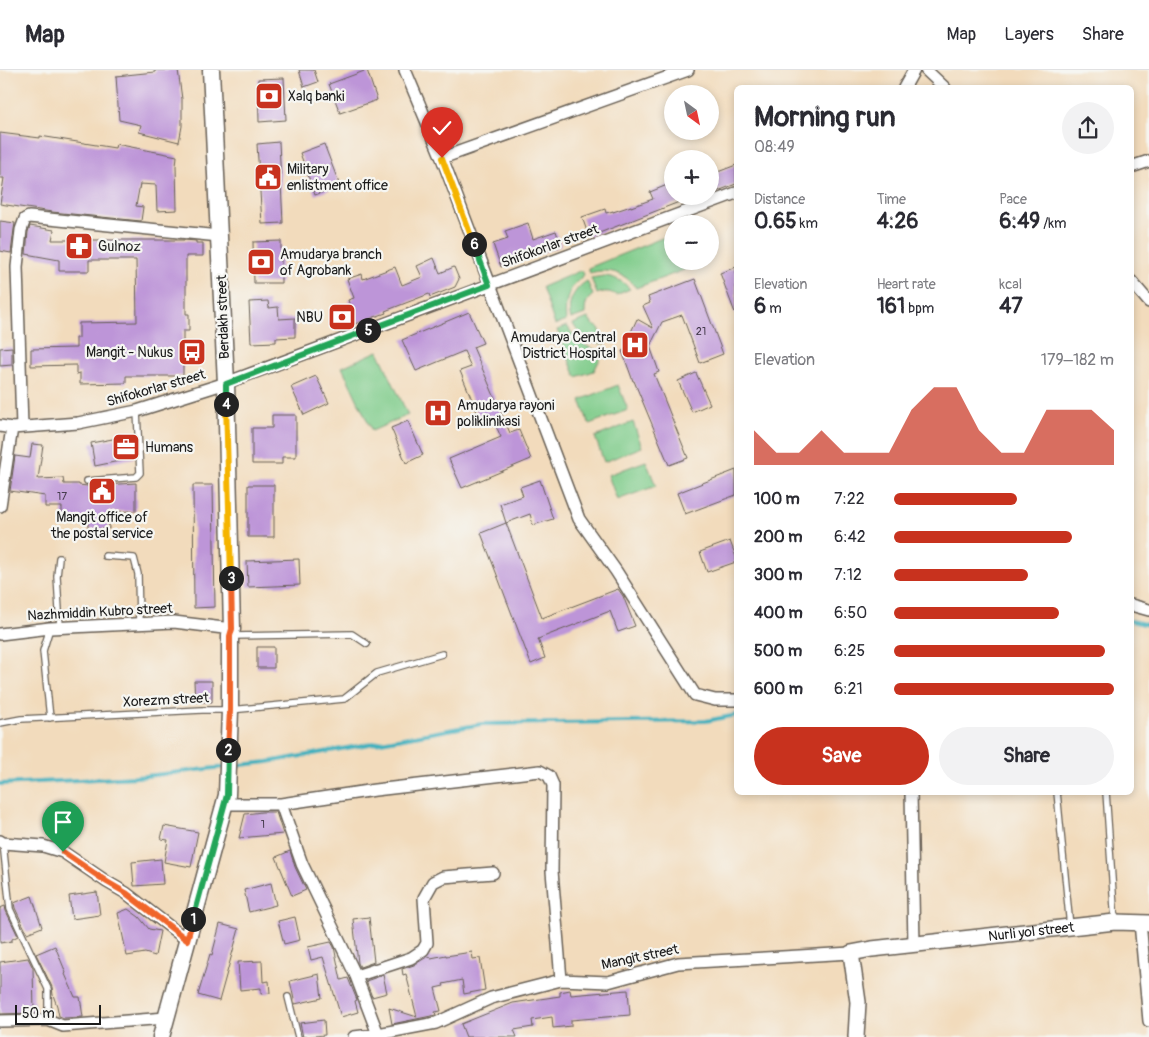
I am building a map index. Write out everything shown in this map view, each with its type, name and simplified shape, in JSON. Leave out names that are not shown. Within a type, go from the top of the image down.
[{"type":"main road","name":"Berdakh street","points":[[211,70],[226,384],[231,633],[226,800]]},
{"type":"main road","points":[[161,1037],[226,800]]},
{"type":"street","points":[[405,70],[442,158],[580,519],[616,571],[695,695],[715,700],[734,700]]},
{"type":"street","points":[[442,158],[688,70]]},
{"type":"street","points":[[906,85],[914,70]]},
{"type":"street","points":[[926,70],[942,85]]},
{"type":"street","points":[[1134,166],[1149,161]]},
{"type":"street","name":"Shifokorlar street","points":[[0,426],[17,427],[78,423],[137,411],[226,384],[734,194]]},
{"type":"street","points":[[0,506],[17,427],[17,267],[21,230],[25,219],[29,217],[219,236]]},
{"type":"street","points":[[1134,284],[1149,302]]},
{"type":"street","points":[[1134,606],[1149,610]]},
{"type":"street","name":"Nazhmiddin Kubro street","points":[[0,634],[55,628],[174,622],[231,633]]},
{"type":"street","points":[[226,800],[281,804],[375,790],[540,771],[549,776],[553,784],[552,871],[561,980]]},
{"type":"street","points":[[911,795],[914,945]]},
{"type":"street","points":[[281,804],[302,864],[356,976],[378,1036]]},
{"type":"street","points":[[2,842],[43,846],[63,852],[126,893],[187,940]]},
{"type":"street","points":[[356,976],[410,958],[423,950],[427,944],[424,898],[433,882],[443,877],[493,873]]},
{"type":"street","name":"Nurli yol street","points":[[851,953],[1115,922],[1145,922]]},
{"type":"street","points":[[1145,922],[1149,1022]]},
{"type":"street","points":[[851,953],[858,1002],[856,1037]]},
{"type":"street","name":"Mangit street","points":[[354,1037],[378,1036],[436,1023],[491,998],[561,980],[608,982],[678,962],[851,953]]},
{"type":"street","points":[[0,1021],[48,1020],[63,1032],[166,1018]]},
{"type":"lane","points":[[87,481],[136,477],[140,473],[137,411]]},
{"type":"lane","points":[[105,556],[134,558],[138,574],[139,624]]},
{"type":"lane","points":[[50,718],[43,652],[55,628],[57,576],[60,558]]},
{"type":"lane","name":"Nazhmiddin Kubro street","points":[[231,633],[352,634],[367,644]]},
{"type":"lane","name":"Xorezm street","points":[[0,723],[21,719],[230,710],[344,699],[377,674],[442,654]]},
{"type":"lane","points":[[1057,795],[1070,927]]},
{"type":"lane","points":[[1106,795],[1115,922]]},
{"type":"lane","points":[[2,842],[10,909],[48,989],[48,1020]]},
{"type":"lane","points":[[288,997],[298,1037]]},
{"type":"green space","points":[[664,237],[664,270],[684,270],[636,288],[627,278],[621,275],[609,271],[590,273],[588,268]]},
{"type":"green space","points":[[582,270],[584,275],[574,285],[568,295],[566,321],[555,325],[542,287]]},
{"type":"green space","points":[[604,276],[618,280],[630,289],[616,295],[607,292],[597,294],[591,278]]},
{"type":"green space","points":[[587,281],[593,295],[586,303],[585,314],[571,319],[570,302],[572,297],[578,288]]},
{"type":"green space","points":[[588,318],[592,324],[599,328],[606,344],[586,339],[573,324]]},
{"type":"green space","points":[[567,326],[582,343],[592,349],[604,351],[594,371],[576,377],[557,330]]},
{"type":"green space","points":[[378,351],[408,415],[372,431],[342,367]]},
{"type":"green space","points":[[618,385],[628,410],[589,424],[580,400]]},
{"type":"green space","points":[[633,422],[642,447],[604,462],[595,437]]},
{"type":"green space","points":[[646,461],[656,486],[617,500],[608,475]]},
{"type":"building","points":[[155,70],[178,70],[182,99],[182,126],[179,142],[139,132],[141,125],[119,120],[116,76],[155,72]]},
{"type":"building","points":[[299,70],[314,70],[318,82],[304,87]]},
{"type":"building","points":[[367,70],[377,100],[340,113],[329,84]]},
{"type":"building","points":[[284,78],[286,120],[259,122],[258,79]]},
{"type":"building","points":[[0,133],[40,138],[40,136],[115,148],[116,144],[177,156],[177,210],[157,211],[156,185],[140,184],[136,206],[143,207],[141,221],[52,212],[0,204],[4,178],[0,178]]},
{"type":"building","points":[[279,142],[283,223],[262,224],[257,144]]},
{"type":"building","points":[[324,144],[340,186],[315,195],[300,153]]},
{"type":"building","points":[[734,166],[734,185],[719,191],[719,172]]},
{"type":"building","points":[[664,186],[664,205],[671,205],[589,237],[582,217],[605,209],[606,213],[613,212],[653,199],[650,192]]},
{"type":"building","points":[[0,221],[15,223],[11,253],[0,251]]},
{"type":"building","points":[[528,223],[533,239],[556,231],[561,246],[501,267],[493,244],[508,239],[505,231]]},
{"type":"building","points":[[30,226],[54,230],[52,240],[184,240],[203,243],[203,256],[186,256],[186,314],[189,314],[189,331],[183,331],[183,376],[126,376],[126,383],[80,384],[80,373],[76,374],[76,365],[31,366],[31,349],[76,348],[76,338],[79,338],[79,323],[137,322],[136,260],[89,260],[89,271],[59,271],[59,260],[26,254]]},
{"type":"building","points":[[281,241],[281,283],[254,283],[253,242]]},
{"type":"building","points":[[434,258],[440,273],[454,267],[459,279],[455,287],[430,297],[429,294],[385,311],[386,313],[340,329],[335,315],[351,309],[348,300],[354,298],[347,279],[362,274],[363,279],[395,267],[402,285],[422,277],[417,266]]},
{"type":"building","points":[[734,268],[734,310],[720,273]]},
{"type":"building","points":[[695,279],[723,354],[700,363],[682,315],[662,322],[650,346],[659,372],[654,374],[688,458],[669,465],[622,351],[627,349],[626,345],[632,344],[629,340],[635,334],[631,332],[637,319],[653,328],[643,306],[650,303],[648,297]]},
{"type":"building","points":[[268,301],[269,308],[278,307],[279,319],[295,318],[295,337],[276,338],[276,342],[251,343],[249,302]]},
{"type":"building","points":[[469,312],[483,343],[473,347],[510,433],[519,430],[531,459],[462,488],[449,459],[501,437],[491,415],[480,419],[460,371],[471,367],[464,351],[416,371],[402,340]]},
{"type":"building","points":[[12,347],[12,365],[0,366],[0,348]]},
{"type":"building","points":[[696,373],[710,404],[692,412],[678,381]]},
{"type":"building","points":[[316,376],[329,403],[304,415],[291,387]]},
{"type":"building","points":[[272,415],[296,415],[296,457],[282,457],[282,464],[252,464],[252,428],[272,428]]},
{"type":"building","points":[[408,421],[423,455],[406,463],[391,428]]},
{"type":"building","points":[[129,436],[134,458],[95,466],[91,443]]},
{"type":"building","points":[[32,444],[43,445],[38,479],[63,478],[64,484],[87,486],[136,483],[136,511],[108,512],[109,529],[88,529],[88,518],[62,519],[62,507],[45,507],[45,496],[10,491],[15,456],[30,458]]},
{"type":"building","points":[[734,471],[734,496],[685,514],[677,493]]},
{"type":"building","points":[[540,480],[553,519],[533,525],[530,514],[506,523],[500,504],[523,496],[520,487]]},
{"type":"building","points":[[193,485],[213,485],[215,607],[194,608]]},
{"type":"building","points":[[248,485],[274,485],[274,537],[248,537]]},
{"type":"building","points":[[506,523],[542,618],[618,589],[623,596],[635,626],[618,632],[610,611],[538,639],[545,658],[531,664],[481,533]]},
{"type":"building","points":[[730,541],[734,552],[734,563],[707,572],[700,552]]},
{"type":"building","points":[[299,559],[300,585],[248,587],[247,561]]},
{"type":"building","points":[[257,647],[274,647],[274,668],[257,668]]},
{"type":"building","points":[[194,681],[212,681],[212,702],[195,702]]},
{"type":"building","points":[[276,812],[283,834],[239,838],[245,814]]},
{"type":"building","points":[[164,826],[198,832],[191,867],[164,862],[168,840],[161,839]]},
{"type":"building","points":[[290,851],[306,890],[292,896],[276,857]]},
{"type":"building","points":[[161,859],[163,884],[134,886],[132,862]]},
{"type":"building","points":[[271,883],[276,905],[249,912],[244,890]]},
{"type":"building","points":[[97,892],[100,915],[72,919],[69,896]]},
{"type":"building","points":[[32,896],[42,927],[27,933],[14,903]]},
{"type":"building","points":[[5,906],[18,936],[12,939],[12,941],[0,943],[0,908]]},
{"type":"building","points":[[128,909],[139,917],[149,929],[160,931],[155,956],[145,953],[127,956],[118,913]]},
{"type":"building","points":[[295,917],[300,940],[284,944],[278,921]]},
{"type":"building","points":[[369,917],[374,962],[360,967],[353,919]]},
{"type":"building","points":[[220,924],[239,929],[219,1001],[198,995],[210,954],[212,955]]},
{"type":"building","points":[[331,942],[334,947],[341,980],[348,978],[357,1000],[355,1001],[358,1012],[341,1017],[323,957],[311,960],[308,947]]},
{"type":"building","points":[[55,946],[75,997],[80,997],[83,1017],[64,1018],[59,1016],[52,987],[36,954]]},
{"type":"building","points":[[472,952],[473,959],[480,958],[485,990],[464,994],[462,980],[443,984],[444,986],[435,988],[441,1011],[435,1012],[436,1015],[392,1024],[389,1008],[417,1017],[406,974],[403,975],[402,969],[430,956],[431,958]]},
{"type":"building","points":[[28,958],[33,968],[34,1013],[0,1014],[0,962]]},
{"type":"building","points":[[262,961],[263,982],[269,981],[270,993],[261,994],[261,988],[240,990],[238,962]]},
{"type":"building","points":[[319,974],[322,998],[295,1004],[290,981]]},
{"type":"building","points":[[383,975],[387,993],[372,997],[366,981]]},
{"type":"building","points":[[570,990],[571,995],[628,990],[630,1015],[571,1020],[571,1026],[553,1028],[552,1017],[532,1020],[533,1027],[514,1030],[517,1037],[466,1037],[461,1024],[513,1003],[560,996],[560,992]]},
{"type":"building","points":[[324,1020],[325,1035],[303,1037],[300,1023]]},
{"type":"waterway","points":[[1134,622],[1149,625]]},
{"type":"waterway","points":[[231,766],[268,762],[482,724],[706,721],[734,715]]},
{"type":"waterway","points":[[0,784],[137,777],[224,767]]},
{"type":"place","name":"Xalq banki","points":[[269,96]]},
{"type":"place","name":"Military enlistment office","points":[[268,177]]},
{"type":"place","name":"Gulnoz","points":[[79,246]]},
{"type":"place","name":"Amudarya branch of Agrobank","points":[[261,262]]},
{"type":"place","name":"NBU","points":[[342,317]]},
{"type":"place","name":"Amudarya Central District Hospital","points":[[635,345]]},
{"type":"place","name":"Mangit - Nukus","points":[[192,352]]},
{"type":"place","name":"Amudarya rayoni poliklinikasi","points":[[438,413]]},
{"type":"place","name":"Humans","points":[[126,447]]},
{"type":"place","name":"Mangit office of the postal service","points":[[102,491]]},
{"type":"route","points":[[63,852],[126,893],[187,940],[227,795],[230,636],[232,629],[226,384],[489,285],[442,158]]}]
